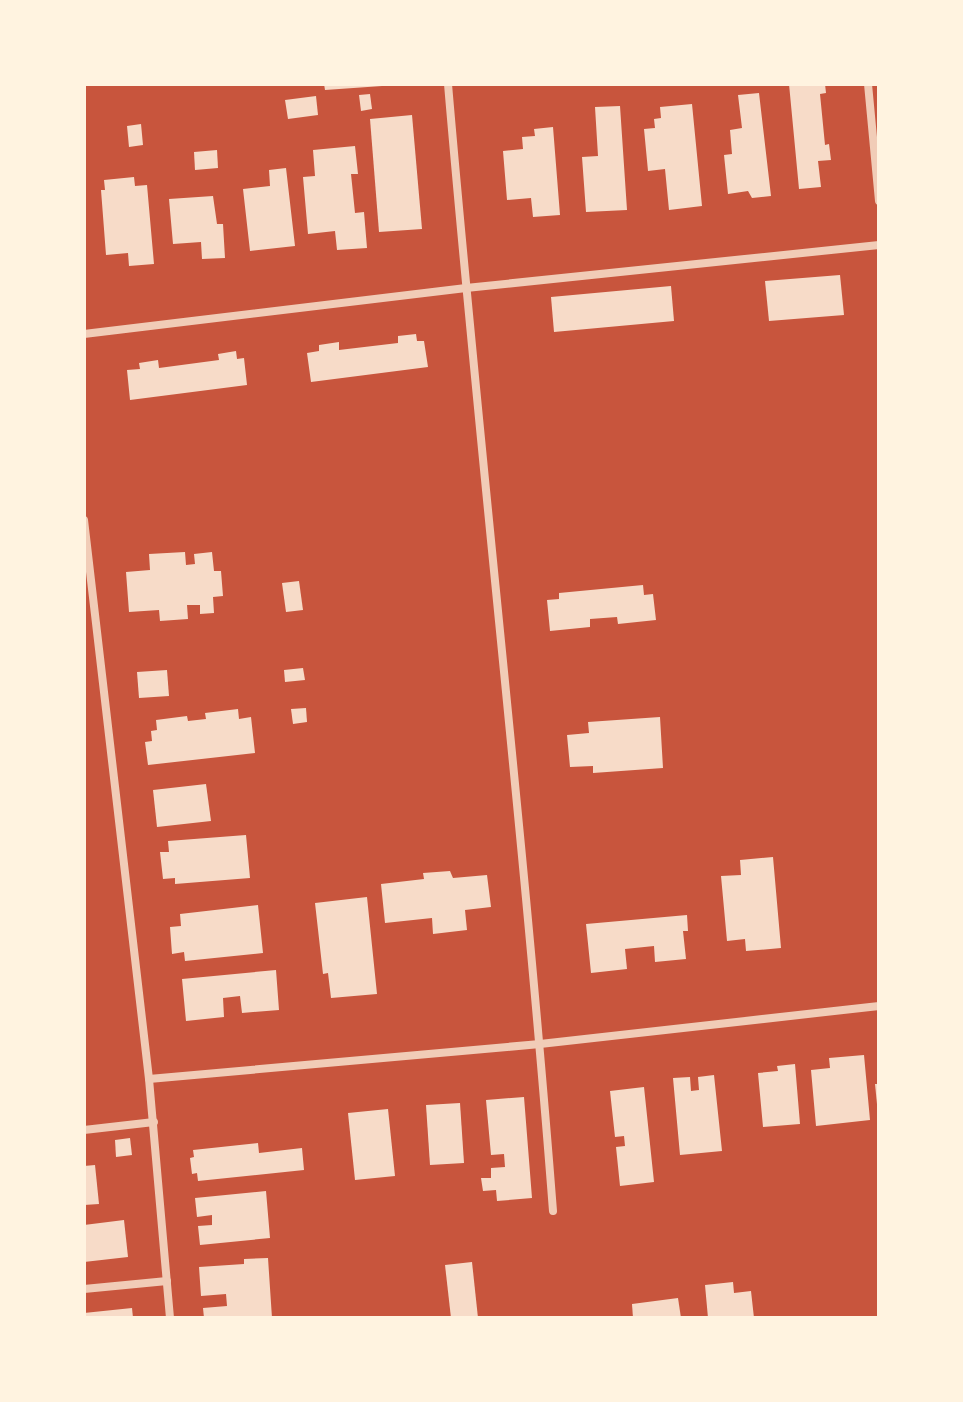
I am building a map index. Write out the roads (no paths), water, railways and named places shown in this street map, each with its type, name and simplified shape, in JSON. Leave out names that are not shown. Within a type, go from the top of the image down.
[{"type":"street","points":[[448,84],[540,1044],[553,1211]]},
{"type":"street","points":[[868,84],[879,201]]},
{"type":"street","points":[[84,334],[466,288],[879,245]]},
{"type":"street","points":[[84,520],[154,1122],[170,1318]]},
{"type":"street","points":[[149,1079],[540,1044],[879,1006]]},
{"type":"street","points":[[84,1130],[154,1122]]},
{"type":"street","points":[[84,1289],[167,1281]]}]
